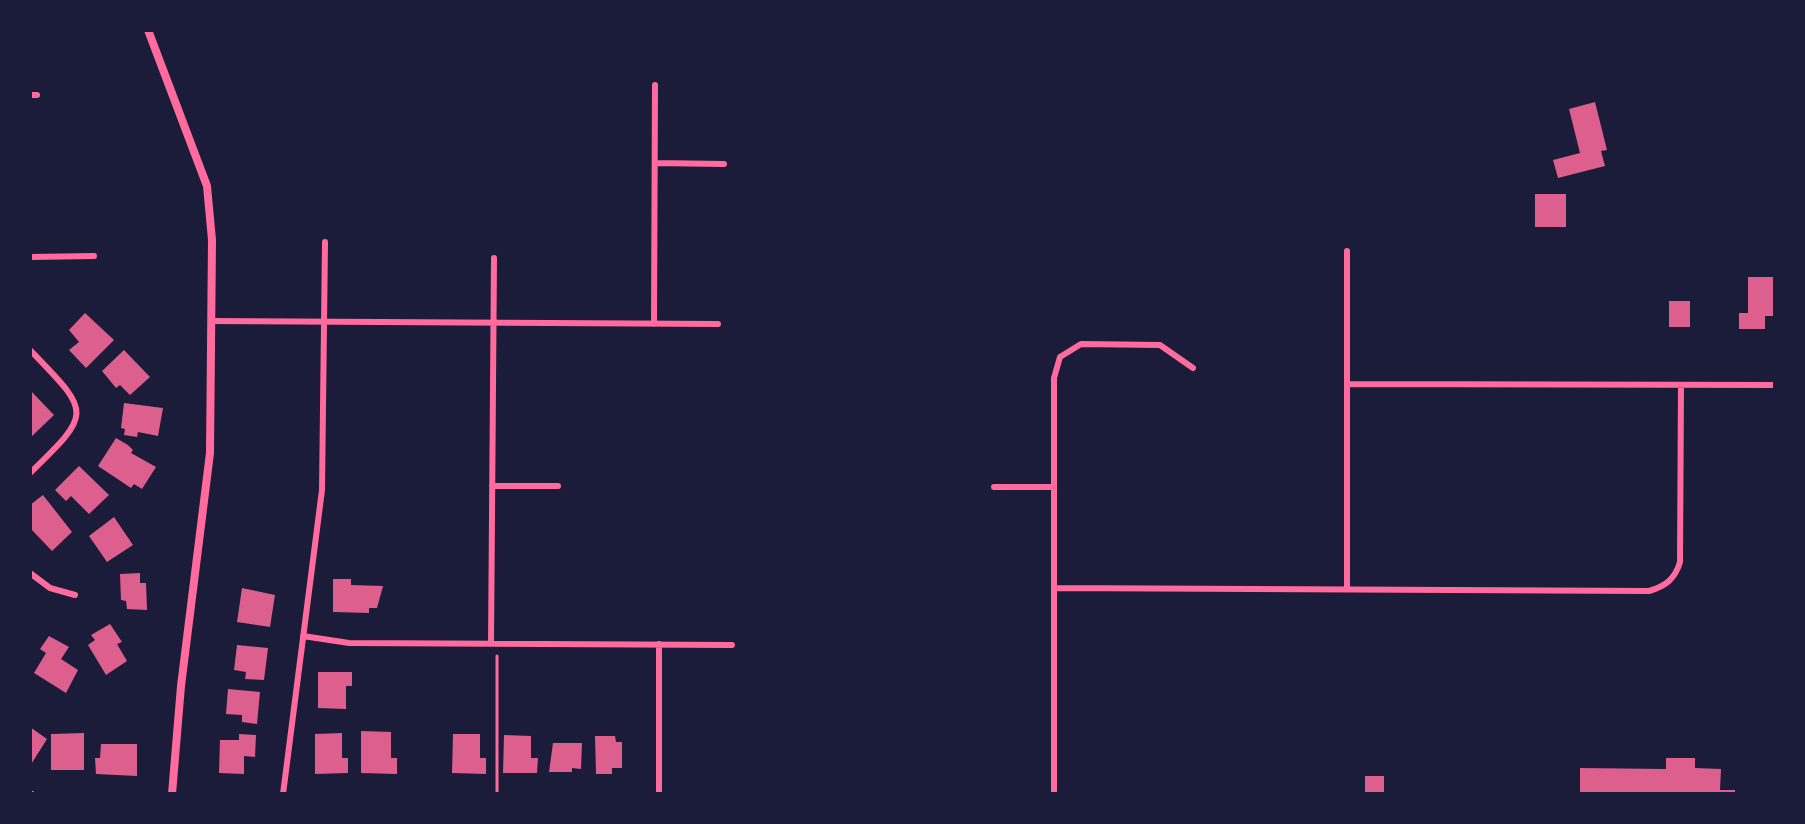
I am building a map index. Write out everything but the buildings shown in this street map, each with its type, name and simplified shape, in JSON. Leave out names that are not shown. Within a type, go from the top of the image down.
[{"type":"street","points":[[148,30],[207,186],[212,240],[208,480],[181,686],[172,794]]},
{"type":"street","points":[[654,324],[655,85]]},
{"type":"street","points":[[655,163],[724,164]]},
{"type":"street","points":[[283,794],[322,490],[325,242]]},
{"type":"street","points":[[1347,251],[1347,589]]},
{"type":"street","points":[[30,257],[94,256]]},
{"type":"street","points":[[491,643],[494,258]]},
{"type":"street","points":[[211,321],[718,324]]},
{"type":"street","points":[[1054,794],[1054,378],[1060,357],[1081,344],[1160,345],[1193,368]]},
{"type":"street","points":[[30,350],[72,393],[79,412],[72,432],[30,473]]},
{"type":"street","points":[[1349,384],[1775,385]]},
{"type":"street","points":[[1054,588],[1649,591],[1669,582],[1680,562],[1681,385]]},
{"type":"street","points":[[492,486],[558,486]]},
{"type":"street","points":[[994,487],[1054,487]]},
{"type":"street","points":[[30,573],[50,588],[75,595]]},
{"type":"street","points":[[303,636],[349,643],[732,645]]},
{"type":"street","points":[[659,644],[659,794]]},
{"type":"path","points":[[497,656],[497,794]]}]
